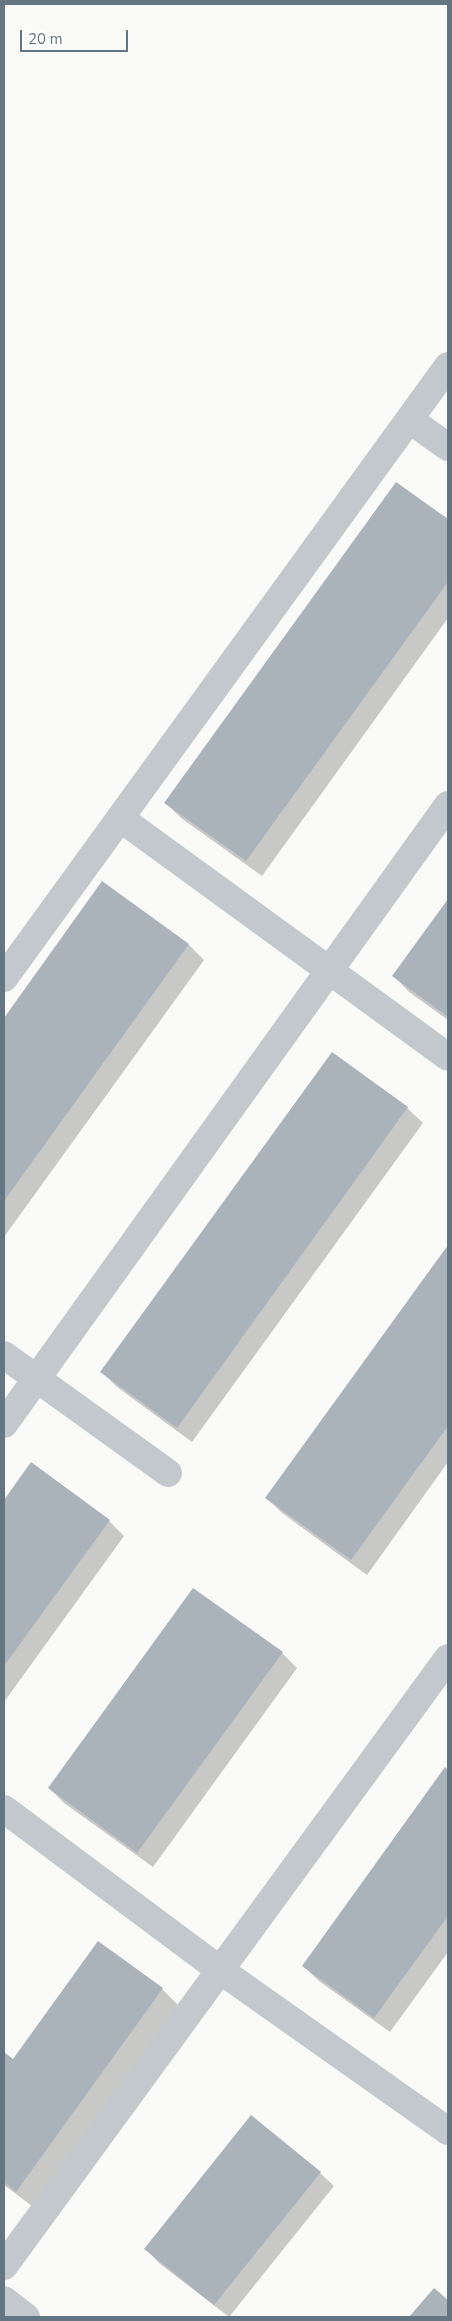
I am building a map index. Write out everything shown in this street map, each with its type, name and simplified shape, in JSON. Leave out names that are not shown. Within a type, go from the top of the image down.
[{"type":"lane","points":[[4,978],[448,366]]},
{"type":"lane","points":[[410,420],[448,447]]},
{"type":"lane","points":[[4,1424],[448,805]]},
{"type":"lane","points":[[120,818],[448,1057]]},
{"type":"lane","points":[[4,1355],[168,1473]]},
{"type":"lane","points":[[4,2266],[448,1658]]},
{"type":"lane","points":[[4,1809],[220,1970],[448,2131]]},
{"type":"lane","points":[[4,2300],[26,2317]]},
{"type":"building","points":[[396,482],[448,519],[448,582],[246,861],[164,803]]},
{"type":"building","points":[[102,881],[189,944],[4,1201],[4,1018]]},
{"type":"building","points":[[448,899],[448,1017],[392,976]]},
{"type":"building","points":[[332,1052],[408,1107],[177,1428],[100,1372]]},
{"type":"building","points":[[448,1245],[448,1426],[351,1560],[265,1498]]},
{"type":"building","points":[[31,1462],[110,1520],[4,1666],[4,1500]]},
{"type":"building","points":[[193,1588],[283,1652],[137,1853],[48,1788]]},
{"type":"building","points":[[445,1767],[448,1770],[448,1916],[374,2018],[302,1966]]},
{"type":"building","points":[[98,1941],[163,1988],[16,2192],[4,2182],[4,2052],[13,2059]]},
{"type":"building","points":[[251,2115],[321,2172],[214,2305],[144,2249]]},
{"type":"building","points":[[434,2288],[448,2300],[448,2317],[409,2317]]}]
